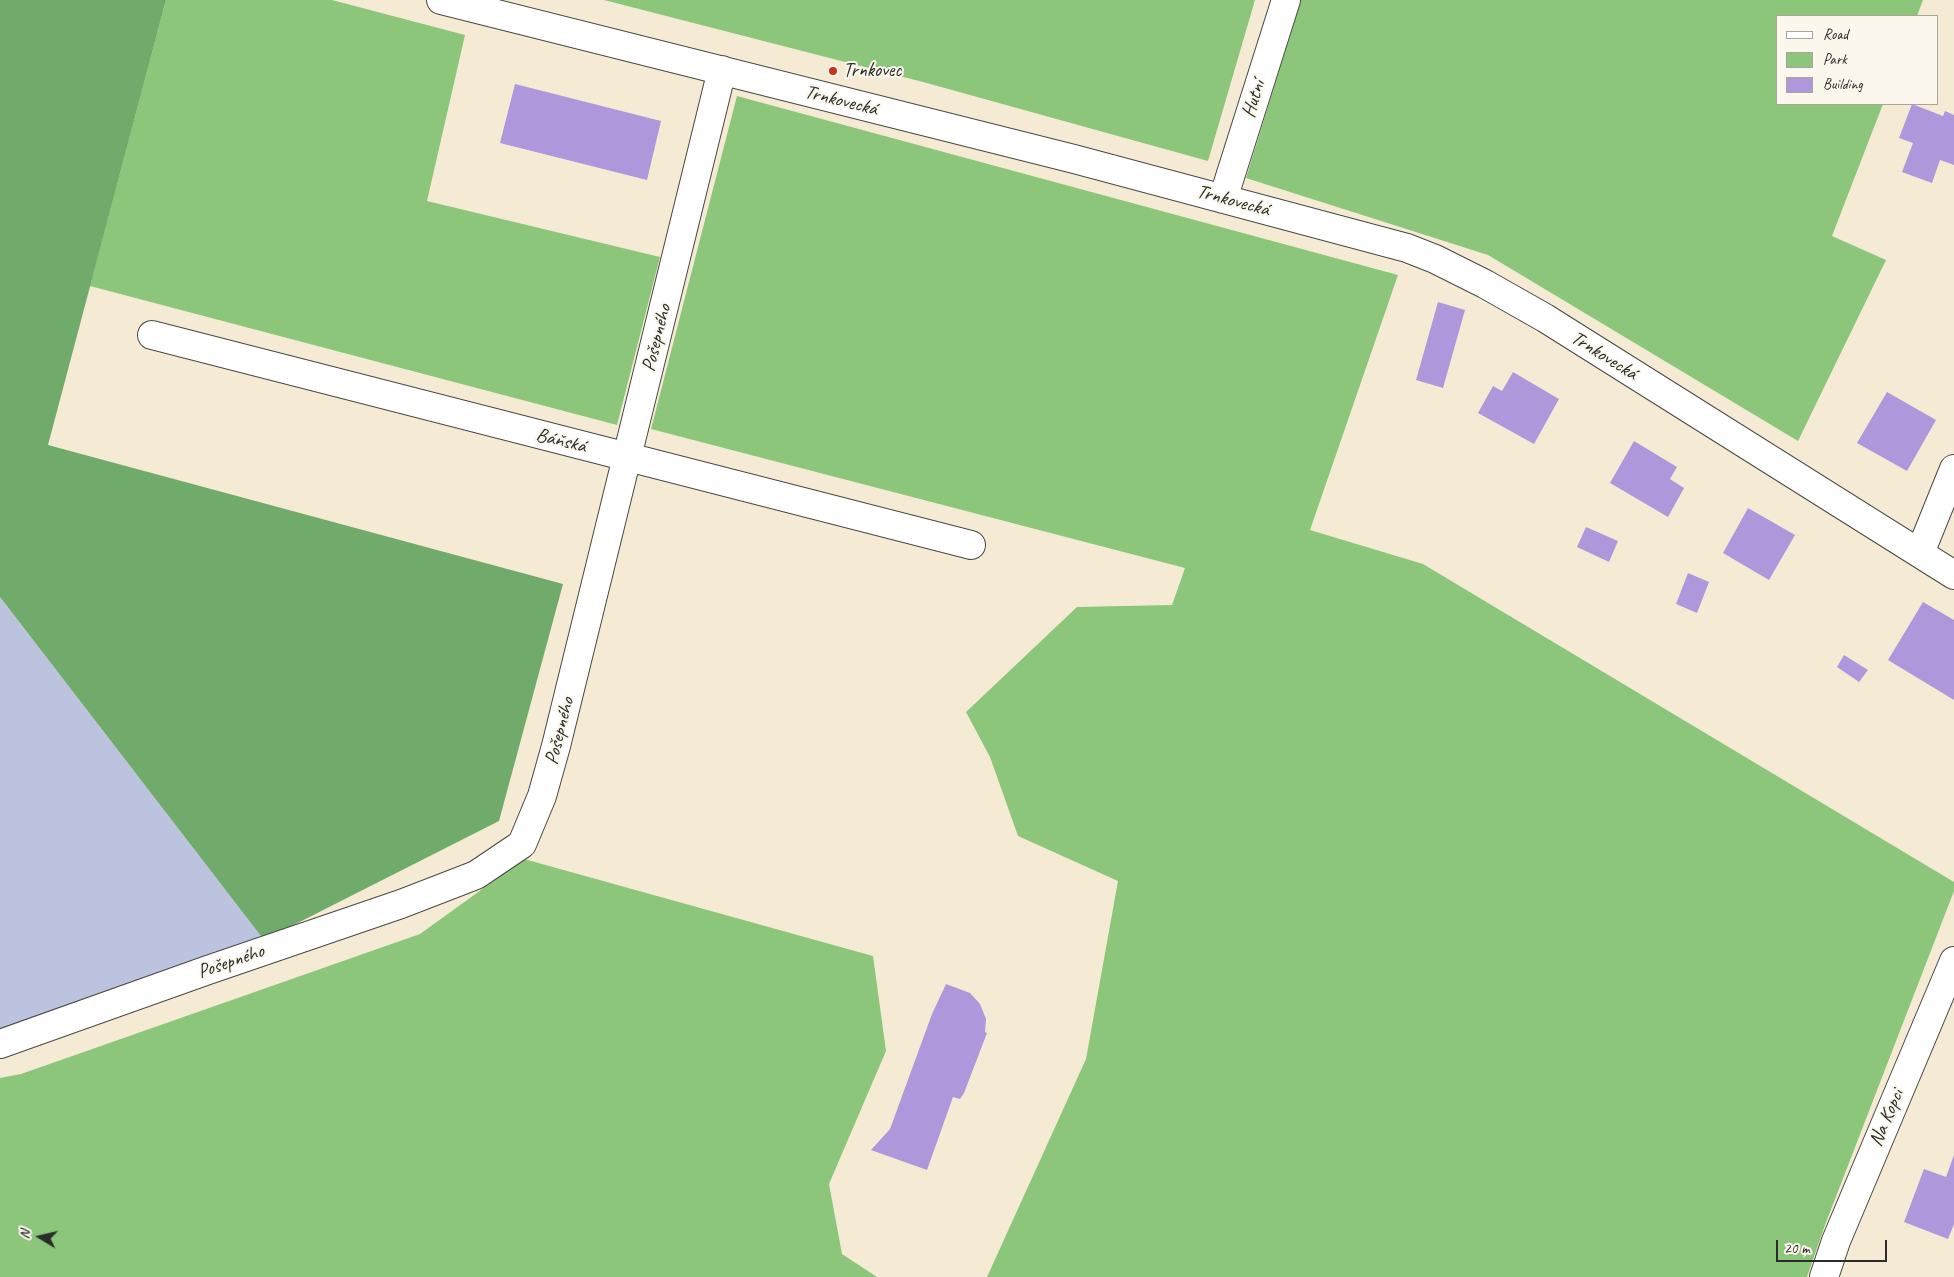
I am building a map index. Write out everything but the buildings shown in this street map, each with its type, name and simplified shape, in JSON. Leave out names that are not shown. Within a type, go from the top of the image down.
[{"type":"street","name":"Trnkovecká","points":[[440,0],[722,70],[1407,248],[1435,259],[1485,284],[1545,318],[1954,575]]},
{"type":"street","name":"Hutní","points":[[1224,199],[1286,0]]},
{"type":"street","name":"Pošepného","points":[[0,1044],[401,904],[476,875],[522,844],[542,796],[556,746],[722,70]]},
{"type":"street","name":"Báňská","points":[[152,335],[971,545]]},
{"type":"street","points":[[1920,553],[1954,469]]},
{"type":"street","name":"Na Kopci","points":[[1824,1277],[1836,1241],[1954,961]]},
{"type":"shaded area","points":[[0,597],[264,940],[0,1035]]},
{"type":"green space","points":[[0,0],[166,0],[48,445],[563,584],[499,821],[264,940],[0,597]]},
{"type":"green space","points":[[166,0],[332,0],[465,35],[427,201],[660,257],[617,425],[90,286]]},
{"type":"green space","points":[[604,0],[1255,0],[1208,161],[923,82]]},
{"type":"green space","points":[[1301,0],[1923,0],[1917,15],[1776,15],[1776,105],[1883,105],[1832,236],[1886,260],[1798,441],[1488,255],[1246,178]]},
{"type":"green space","points":[[737,96],[1398,275],[1310,530],[1423,564],[1954,882],[1954,891],[1825,1225],[1807,1277],[987,1277],[1086,1059],[1118,881],[1018,836],[990,757],[966,712],[1077,607],[1172,605],[1185,568],[651,429]]},
{"type":"green space","points":[[524,859],[873,956],[886,1051],[829,1184],[842,1254],[877,1277],[0,1277],[0,1078],[21,1074],[420,934]]},
{"type":"place","name":"Trnkovec","points":[[833,71]]}]
